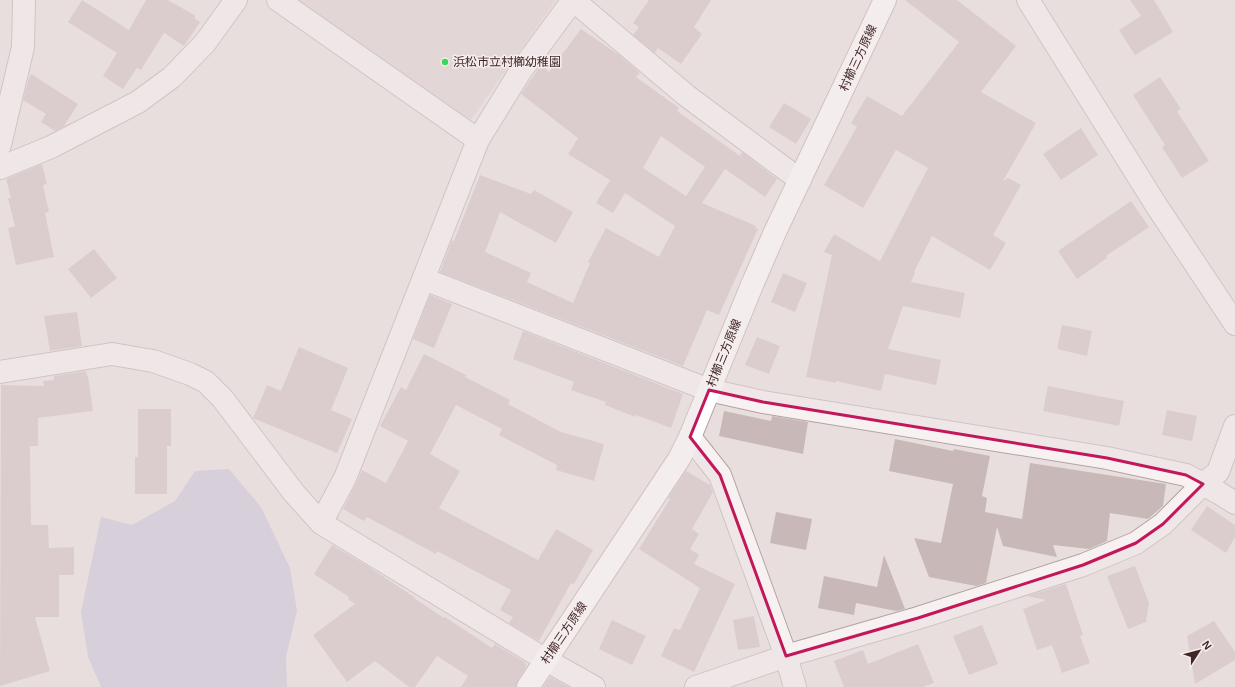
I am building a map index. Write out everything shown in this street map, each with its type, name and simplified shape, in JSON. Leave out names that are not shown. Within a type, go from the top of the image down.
[{"type":"main road","name":"村櫛三方原線","points":[[528,687],[679,459],[690,437],[752,285],[885,0]]},
{"type":"street","points":[[0,145],[23,47],[24,0]]},
{"type":"street","points":[[0,168],[58,144],[138,102],[155,90],[172,77],[205,43],[236,0]]},
{"type":"street","points":[[278,0],[478,140]]},
{"type":"street","points":[[321,523],[345,478],[478,140],[520,72],[573,0],[687,96],[800,180]]},
{"type":"street","points":[[1028,0],[1156,205],[1235,324]]},
{"type":"street","points":[[424,279],[709,390],[763,402],[1107,458],[1186,475],[1219,492],[1235,503]]},
{"type":"street","points":[[0,372],[112,354],[153,361],[190,374],[206,382],[224,399],[294,493],[321,523],[546,660],[594,687]]},
{"type":"street","points":[[696,687],[786,656],[941,611],[1083,565],[1136,543],[1163,524],[1203,484],[1218,472],[1235,426]]},
{"type":"street","points":[[690,437],[720,475],[786,656],[795,687]]},
{"type":"highlighted area","points":[[709,390],[763,402],[1107,458],[1186,475],[1203,484],[1163,524],[1136,543],[1083,565],[918,618],[786,656],[720,475],[690,437]]},
{"type":"shaded area","name":"浜松市立村櫛幼稚園","points":[[291,0],[556,0],[468,124]]},
{"type":"shaded area","points":[[229,469],[261,507],[290,568],[297,611],[286,657],[287,687],[101,687],[88,657],[81,612],[101,517],[132,525],[175,501],[195,471]]},
{"type":"building","points":[[82,0],[129,30],[146,0],[168,0],[196,16],[194,18],[200,22],[184,46],[164,33],[141,70],[137,68],[123,89],[103,76],[117,53],[68,22]]},
{"type":"building","points":[[649,0],[711,0],[694,27],[702,34],[681,64],[658,48],[655,53],[633,35],[639,27],[633,23]]},
{"type":"building","points":[[905,0],[957,0],[1016,46],[981,92],[1036,123],[1003,181],[1008,178],[1021,185],[993,235],[1006,243],[990,270],[932,236],[914,272],[915,273],[911,282],[965,293],[960,318],[903,306],[888,349],[941,360],[936,385],[885,374],[881,391],[836,381],[836,383],[806,377],[832,255],[824,252],[834,234],[880,261],[928,168],[896,150],[863,208],[824,185],[857,127],[851,123],[867,96],[902,116],[959,42]]},
{"type":"building","points":[[1130,0],[1154,0],[1173,32],[1135,55],[1119,30],[1141,16]]},
{"type":"building","points":[[581,29],[619,55],[640,73],[636,77],[679,108],[677,111],[740,156],[742,152],[777,179],[765,197],[725,169],[702,203],[756,226],[755,228],[758,229],[719,315],[707,310],[683,366],[440,272],[480,175],[531,194],[534,190],[573,212],[556,243],[500,212],[485,252],[531,273],[527,282],[573,303],[590,263],[588,262],[606,228],[659,257],[675,226],[625,193],[613,213],[596,203],[610,180],[568,154],[578,138],[521,94],[541,65],[549,72]],"holes":[[[661,136],[705,167],[686,196],[643,168]]]},
{"type":"building","points":[[31,74],[78,104],[64,126],[55,131],[41,122],[46,114],[23,100]]},
{"type":"building","points":[[1160,77],[1181,109],[1177,111],[1209,161],[1182,178],[1162,147],[1165,145],[1133,95]]},
{"type":"building","points":[[784,103],[811,119],[796,144],[769,127]]},
{"type":"building","points":[[1081,128],[1098,155],[1061,180],[1043,154]]},
{"type":"building","points":[[42,164],[47,184],[43,185],[49,212],[45,213],[54,257],[16,265],[8,228],[15,226],[8,198],[11,198],[6,179]]},
{"type":"building","points":[[1131,201],[1149,227],[1106,256],[1107,258],[1077,279],[1058,251]]},
{"type":"building","points":[[94,249],[117,278],[91,298],[68,269]]},
{"type":"building","points":[[783,273],[807,283],[795,312],[771,302]]},
{"type":"building","points":[[430,295],[452,304],[434,348],[413,339]]},
{"type":"building","points":[[77,312],[82,346],[50,351],[44,316]]},
{"type":"building","points":[[1062,325],[1092,331],[1087,356],[1057,349]]},
{"type":"building","points":[[523,331],[683,394],[671,428],[636,415],[635,417],[605,405],[606,402],[571,390],[574,382],[513,359]]},
{"type":"building","points":[[757,337],[780,346],[769,374],[745,365]]},
{"type":"building","points":[[299,347],[348,368],[331,410],[352,419],[337,453],[253,418],[267,385],[281,391]]},
{"type":"building","points":[[424,354],[466,375],[465,377],[510,400],[508,404],[561,432],[604,444],[594,481],[556,470],[557,465],[499,435],[502,429],[456,405],[430,454],[460,471],[439,508],[538,560],[556,529],[593,550],[574,584],[571,583],[539,641],[509,623],[513,617],[500,610],[511,590],[437,551],[436,554],[367,517],[364,521],[343,509],[362,470],[386,483],[408,441],[380,426],[401,387],[406,390]]},
{"type":"building","points":[[86,371],[93,411],[38,418],[38,446],[30,446],[31,525],[48,525],[49,548],[74,547],[74,575],[59,575],[59,617],[35,617],[50,671],[0,686],[1,385],[44,386],[43,381],[54,380],[54,376]]},
{"type":"building","points":[[1048,386],[1124,401],[1119,426],[1043,411]]},
{"type":"building","points":[[138,409],[171,409],[171,446],[167,446],[167,494],[135,494],[135,457],[138,457]]},
{"type":"building","points":[[1167,410],[1197,416],[1192,441],[1162,435]]},
{"type":"building","points":[[724,411],[771,421],[772,416],[808,422],[803,454],[719,436]]},
{"type":"building","points":[[895,439],[953,451],[954,449],[990,456],[982,496],[987,498],[985,512],[1022,519],[1030,463],[1166,484],[1163,506],[1148,519],[1110,513],[1107,541],[1089,549],[1053,545],[1057,557],[1003,546],[997,527],[986,583],[976,586],[929,577],[914,538],[941,543],[953,484],[889,471]]},
{"type":"building","points":[[686,471],[710,485],[713,492],[692,529],[699,534],[690,549],[699,555],[694,564],[735,584],[694,672],[661,656],[674,628],[680,630],[700,588],[639,549],[670,499],[668,498]]},
{"type":"building","points":[[1207,506],[1235,525],[1235,537],[1226,553],[1191,530]]},
{"type":"building","points":[[776,512],[812,519],[806,550],[770,543]]},
{"type":"building","points":[[332,545],[366,565],[444,618],[445,617],[492,648],[495,644],[526,663],[525,664],[527,665],[518,680],[516,687],[461,687],[468,676],[437,656],[415,687],[409,687],[375,661],[347,682],[313,635],[355,604],[348,599],[349,597],[314,574]]},
{"type":"building","points":[[884,555],[905,609],[896,611],[856,603],[854,615],[818,608],[824,576],[877,587]]},
{"type":"building","points":[[1135,566],[1149,603],[1146,622],[1128,629],[1107,576]]},
{"type":"building","points":[[1066,584],[1083,635],[1080,636],[1090,663],[1062,673],[1052,645],[1037,650],[1023,609],[1046,600],[1027,596]]},
{"type":"building","points":[[754,616],[760,647],[738,650],[733,620]]},
{"type":"building","points":[[612,620],[646,636],[632,665],[599,649]]},
{"type":"building","points":[[1214,621],[1235,652],[1235,660],[1195,684],[1187,636]]},
{"type":"building","points":[[982,625],[998,664],[969,675],[953,636]]},
{"type":"building","points":[[918,644],[934,683],[923,687],[844,687],[834,661],[863,650],[868,664]]},
{"type":"building","points":[[550,677],[567,686],[568,687],[543,687]]},
{"type":"place","name":"浜松市立村櫛幼稚園","points":[[445,62]]}]
